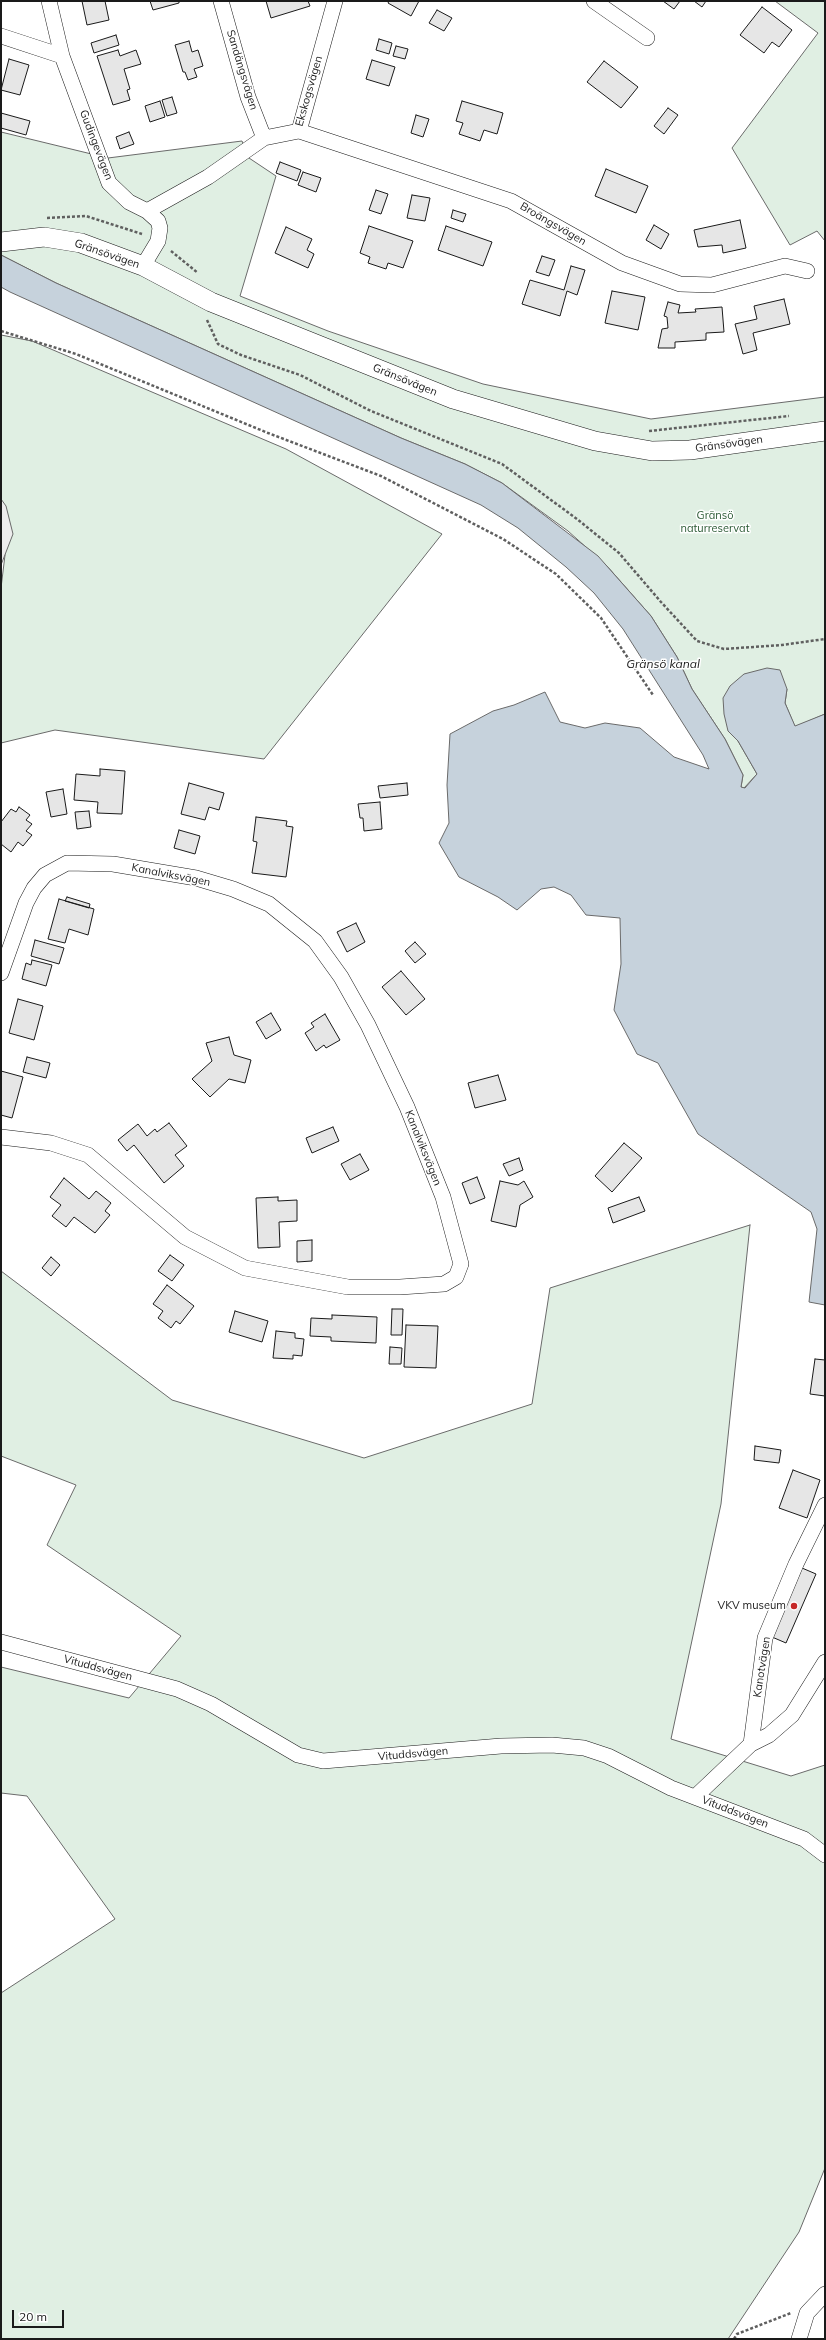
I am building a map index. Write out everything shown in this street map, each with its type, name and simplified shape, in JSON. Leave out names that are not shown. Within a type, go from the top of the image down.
[{"type":"street","name":"Gudingevägen","points":[[48,1],[62,56],[109,183],[129,202],[147,211],[158,221],[160,228],[158,241]]},
{"type":"street","name":"Sandängsvägen","points":[[221,1],[248,97],[264,138]]},
{"type":"street","name":"Ekskogsvägen","points":[[147,211],[208,177],[264,138],[299,131],[335,1]]},
{"type":"street","points":[[594,1],[647,38]]},
{"type":"street","points":[[1,36],[62,56]]},
{"type":"street","name":"Broängsvägen","points":[[299,131],[511,200],[622,263],[680,284],[712,285],[785,266],[807,270]]},
{"type":"street","name":"Gränsövägen","points":[[1,242],[44,237],[82,243],[143,266],[211,302],[453,399],[595,441],[652,451],[690,450],[825,431]]},
{"type":"street","points":[[143,266],[158,241]]},
{"type":"street","name":"Kanalviksvägen","points":[[1,973],[26,903],[34,888],[45,876],[67,863],[113,864],[196,878],[234,889],[269,904],[315,941],[341,977],[368,1025],[407,1107],[443,1197],[461,1264],[456,1277],[444,1284],[400,1287],[348,1287],[245,1268],[185,1237],[88,1155],[52,1143],[1,1137]]},
{"type":"street","name":"Kanotvägen","points":[[751,1744],[765,1638],[796,1564],[825,1505]]},
{"type":"street","name":"Vituddsvägen","points":[[1,1642],[177,1688],[210,1704],[298,1755],[323,1761],[501,1746],[552,1745],[584,1748],[608,1756],[671,1788],[804,1839],[825,1855]]},
{"type":"street","points":[[696,1797],[751,1744],[769,1735],[792,1715],[825,1662]]},
{"type":"street","points":[[799,2339],[807,2313],[822,2298]]},
{"type":"path","points":[[45,219],[58,216],[86,216],[133,230],[158,241],[202,276]]},
{"type":"path","points":[[211,302],[206,321],[218,344],[241,355],[300,375],[371,411],[502,464],[577,518],[619,553],[697,641],[724,649],[782,645],[825,639]]},
{"type":"path","points":[[1,331],[76,354],[268,433],[381,476],[503,538],[556,574],[601,618],[653,695]]},
{"type":"path","points":[[644,431],[796,416]]},
{"type":"path","points":[[734,2339],[737,2334],[822,2298]]},
{"type":"green space","points":[[775,1],[825,1],[825,241],[817,231],[790,245],[732,148],[818,33]]},
{"type":"green space","name":"Gränsö naturreservat","points":[[1,132],[108,158],[242,141],[249,158],[276,176],[240,296],[328,331],[483,384],[651,419],[825,397],[825,714],[795,727],[785,703],[787,689],[728,731],[738,741],[757,774],[744,788],[741,787],[743,775],[725,739],[692,689],[677,657],[651,616],[607,566],[568,531],[502,483],[465,464],[401,438],[56,283],[1,255]]},
{"type":"green space","points":[[1,335],[32,341],[286,449],[442,534],[264,759],[55,730],[1,743],[1,588],[5,555],[1,544]]},
{"type":"green space","points":[[750,1225],[721,1504],[671,1739],[791,1776],[825,1765],[825,2168],[799,2232],[728,2339],[1,2339],[1,1993],[115,1919],[27,1796],[1,1793],[1,1667],[129,1698],[181,1636],[47,1545],[76,1485],[1,1456],[1,1271],[172,1400],[364,1458],[532,1404],[550,1288]]},
{"type":"shaded area","points":[[1,499],[6,506],[13,534],[1,565]]},
{"type":"water","name":"Gränsö kanal","points":[[1,255],[56,283],[401,438],[465,464],[502,483],[598,556],[651,616],[677,657],[692,689],[725,739],[743,775],[741,787],[745,788],[757,774],[738,741],[728,731],[724,714],[723,698],[730,686],[744,674],[767,668],[780,670],[787,689],[785,703],[795,726],[825,714],[825,1305],[809,1302],[817,1229],[811,1212],[698,1134],[658,1063],[637,1054],[614,1010],[621,964],[620,918],[586,915],[571,895],[554,887],[541,889],[517,910],[498,897],[459,877],[439,843],[449,823],[447,785],[450,734],[493,711],[514,705],[545,692],[560,722],[585,728],[605,723],[640,728],[674,757],[709,769],[703,755],[623,629],[594,593],[566,567],[518,528],[481,505],[10,292],[1,287]]},
{"type":"building","points":[[82,1],[105,1],[109,20],[87,25]]},
{"type":"building","points":[[150,1],[179,1],[179,3],[153,10]]},
{"type":"building","points":[[266,1],[308,1],[310,6],[271,18]]},
{"type":"building","points":[[389,1],[419,1],[411,16],[388,3]]},
{"type":"building","points":[[663,1],[680,1],[674,9]]},
{"type":"building","points":[[694,1],[706,1],[702,7]]},
{"type":"building","points":[[762,7],[792,30],[779,47],[772,42],[764,53],[740,35]]},
{"type":"building","points":[[437,10],[452,18],[444,31],[429,23]]},
{"type":"building","points":[[116,35],[119,45],[94,53],[91,43]]},
{"type":"building","points":[[379,39],[392,43],[389,54],[376,50]]},
{"type":"building","points":[[189,41],[192,52],[198,50],[203,66],[194,69],[197,77],[188,80],[185,72],[183,72],[175,45]]},
{"type":"building","points":[[396,46],[408,49],[405,59],[393,56]]},
{"type":"building","points":[[118,50],[120,56],[136,50],[141,64],[124,69],[130,89],[127,90],[130,100],[113,105],[97,56]]},
{"type":"building","points":[[9,59],[29,65],[20,95],[1,90]]},
{"type":"building","points":[[372,60],[395,67],[389,86],[366,79]]},
{"type":"building","points":[[604,61],[638,87],[621,108],[587,82]]},
{"type":"building","points":[[172,97],[177,113],[167,116],[162,100]]},
{"type":"building","points":[[160,101],[165,117],[150,122],[145,106]]},
{"type":"building","points":[[462,101],[503,113],[497,134],[484,130],[480,141],[459,134],[463,123],[456,121]]},
{"type":"building","points":[[668,108],[678,115],[664,134],[654,126]]},
{"type":"building","points":[[1,113],[30,121],[26,135],[1,128]]},
{"type":"building","points":[[416,115],[429,119],[423,137],[411,133]]},
{"type":"building","points":[[129,132],[134,144],[120,149],[116,137]]},
{"type":"building","points":[[280,162],[301,170],[297,181],[276,173]]},
{"type":"building","points":[[606,169],[648,186],[636,213],[595,196]]},
{"type":"building","points":[[303,172],[321,178],[316,192],[298,185]]},
{"type":"building","points":[[376,190],[388,194],[381,214],[369,210]]},
{"type":"building","points":[[412,195],[430,198],[425,221],[407,218]]},
{"type":"building","points":[[453,210],[466,214],[463,222],[451,218]]},
{"type":"building","points":[[740,220],[746,248],[723,253],[722,245],[698,247],[694,230]]},
{"type":"building","points":[[654,225],[669,234],[661,249],[646,240]]},
{"type":"building","points":[[369,226],[413,241],[403,268],[388,263],[386,269],[368,263],[370,257],[360,253]]},
{"type":"building","points":[[446,226],[492,242],[483,266],[438,250]]},
{"type":"building","points":[[286,227],[312,239],[307,250],[314,254],[308,268],[275,253]]},
{"type":"building","points":[[542,256],[555,260],[549,276],[536,272]]},
{"type":"building","points":[[571,266],[585,270],[577,295],[567,291],[560,316],[522,304],[530,280],[564,290]]},
{"type":"building","points":[[612,291],[645,297],[638,330],[605,323]]},
{"type":"building","points":[[784,299],[790,324],[753,333],[757,350],[743,354],[735,324],[757,319],[754,306]]},
{"type":"building","points":[[668,302],[680,305],[678,313],[696,312],[695,309],[722,307],[724,332],[706,333],[706,340],[675,342],[675,348],[658,348],[662,329],[668,328],[667,317],[664,316]]},
{"type":"building","points":[[100,769],[125,771],[122,814],[97,813],[98,802],[74,800],[76,774],[100,776]]},
{"type":"building","points":[[189,783],[224,793],[219,810],[209,807],[205,820],[181,814]]},
{"type":"building","points":[[407,783],[408,795],[380,798],[378,786]]},
{"type":"building","points":[[63,789],[67,814],[51,817],[46,792]]},
{"type":"building","points":[[380,802],[382,829],[364,831],[363,818],[360,818],[358,804]]},
{"type":"building","points":[[19,807],[30,815],[26,820],[32,824],[26,831],[32,835],[23,846],[18,842],[11,852],[1,844],[1,822],[11,809],[16,812]]},
{"type":"building","points":[[89,811],[91,827],[77,829],[75,812]]},
{"type":"building","points":[[256,817],[287,821],[286,826],[293,827],[286,877],[252,873],[257,842],[253,841]]},
{"type":"building","points":[[179,830],[200,836],[195,854],[174,848]]},
{"type":"building","points":[[67,897],[90,904],[89,908],[65,901]]},
{"type":"building","points":[[59,899],[94,909],[88,935],[69,929],[65,943],[48,939]]},
{"type":"building","points":[[356,923],[365,942],[347,952],[337,932]]},
{"type":"building","points":[[35,940],[64,948],[59,964],[31,956]]},
{"type":"building","points":[[415,942],[426,954],[415,963],[405,951]]},
{"type":"building","points":[[32,960],[52,965],[46,986],[22,979],[26,963],[31,965]]},
{"type":"building","points":[[401,971],[425,999],[406,1015],[382,987]]},
{"type":"building","points":[[18,999],[43,1006],[34,1040],[9,1033]]},
{"type":"building","points":[[271,1013],[281,1030],[266,1039],[256,1022]]},
{"type":"building","points":[[325,1014],[340,1040],[326,1048],[324,1045],[316,1051],[305,1033],[314,1027],[311,1023]]},
{"type":"building","points":[[229,1037],[234,1055],[251,1060],[245,1083],[229,1079],[210,1097],[192,1079],[212,1061],[206,1043]]},
{"type":"building","points":[[27,1057],[50,1063],[46,1078],[23,1072]]},
{"type":"building","points":[[1,1071],[23,1077],[12,1118],[1,1115]]},
{"type":"building","points":[[498,1075],[506,1100],[475,1108],[468,1083]]},
{"type":"building","points":[[169,1123],[187,1146],[175,1155],[184,1166],[164,1183],[134,1145],[127,1151],[118,1140],[138,1124],[147,1136],[155,1129],[157,1132]]},
{"type":"building","points":[[333,1127],[339,1141],[312,1153],[306,1138]]},
{"type":"building","points":[[624,1143],[642,1158],[612,1192],[595,1176]]},
{"type":"building","points":[[360,1154],[369,1170],[350,1180],[341,1164]]},
{"type":"building","points":[[519,1158],[523,1170],[509,1176],[503,1164]]},
{"type":"building","points":[[477,1177],[485,1198],[470,1204],[462,1183]]},
{"type":"building","points":[[64,1178],[89,1199],[96,1191],[111,1203],[105,1211],[110,1215],[95,1233],[74,1217],[66,1227],[52,1216],[61,1205],[50,1197]]},
{"type":"building","points":[[500,1181],[518,1185],[524,1181],[533,1197],[520,1205],[516,1227],[491,1221]]},
{"type":"building","points":[[278,1197],[278,1201],[297,1200],[297,1221],[279,1222],[280,1247],[258,1248],[256,1198]]},
{"type":"building","points":[[639,1197],[645,1211],[613,1223],[608,1208]]},
{"type":"building","points":[[312,1240],[312,1261],[297,1262],[297,1241]]},
{"type":"building","points":[[170,1255],[184,1265],[172,1281],[158,1271]]},
{"type":"building","points":[[51,1257],[60,1265],[51,1276],[42,1268]]},
{"type":"building","points":[[167,1285],[194,1306],[180,1324],[176,1321],[171,1328],[158,1318],[163,1311],[153,1304]]},
{"type":"building","points":[[392,1309],[403,1309],[402,1335],[391,1335]]},
{"type":"building","points":[[235,1311],[268,1321],[262,1342],[229,1332]]},
{"type":"building","points":[[332,1315],[377,1317],[376,1343],[331,1341],[331,1337],[310,1336],[311,1318],[332,1319]]},
{"type":"building","points":[[406,1325],[438,1326],[436,1368],[404,1367]]},
{"type":"building","points":[[276,1331],[295,1333],[295,1338],[304,1339],[302,1356],[293,1355],[293,1359],[273,1358]]},
{"type":"building","points":[[390,1347],[402,1348],[401,1364],[389,1364]]},
{"type":"building","points":[[815,1359],[825,1360],[825,1396],[810,1394]]},
{"type":"building","points":[[755,1446],[781,1450],[779,1463],[754,1460]]},
{"type":"building","points":[[793,1470],[820,1480],[807,1518],[779,1508]]},
{"type":"building","name":"VKV museum","points":[[802,1568],[816,1574],[786,1643],[772,1637]]},
{"type":"place","name":"VKV museum","points":[[794,1606]]}]
